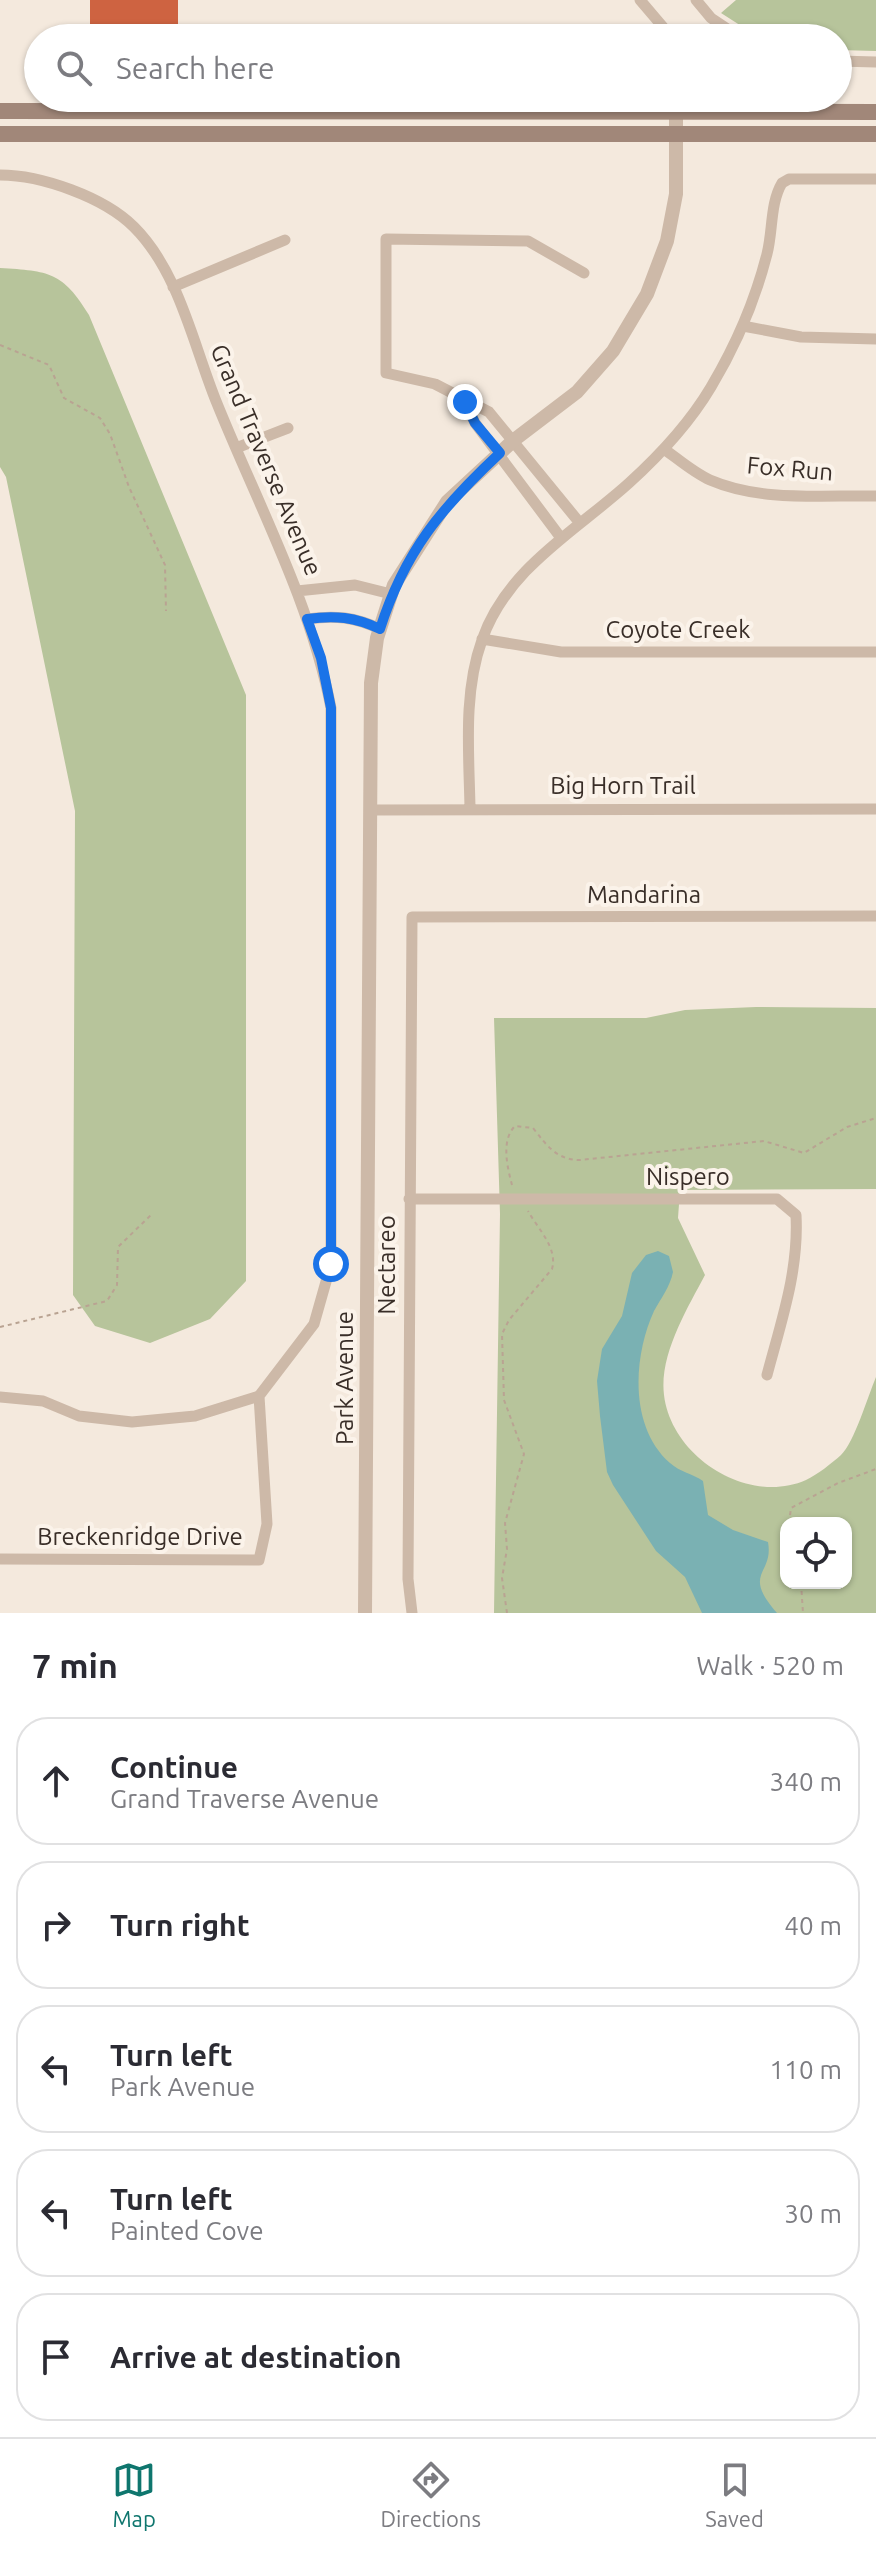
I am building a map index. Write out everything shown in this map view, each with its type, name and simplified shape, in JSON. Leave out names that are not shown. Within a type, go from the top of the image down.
[{"type":"main road","points":[[0,111],[24,111]]},
{"type":"main road","points":[[852,111],[876,112]]},
{"type":"main road","points":[[0,134],[876,134]]},
{"type":"street","points":[[640,0],[660,24]]},
{"type":"street","points":[[696,0],[720,24]]},
{"type":"street","points":[[852,61],[876,62]]},
{"type":"street","name":"Park Avenue","points":[[365,1613],[371,683],[380,629],[391,594],[447,502],[514,440],[577,392],[613,351],[647,294],[667,241],[676,194],[676,112]]},
{"type":"street","name":"Grand Traverse Avenue","points":[[0,175],[72,188],[132,225],[152,249],[173,287],[236,448],[297,591],[321,658],[331,708],[331,1264],[314,1324],[259,1396]]},
{"type":"street","points":[[470,808],[471,691],[482,639],[498,606],[526,569],[628,484],[688,424],[743,326],[768,251],[778,190],[789,179],[876,179]]},
{"type":"street","points":[[579,522],[489,412],[435,384],[386,373],[386,239],[528,241],[584,273]]},
{"type":"street","points":[[173,287],[285,240]]},
{"type":"street","points":[[743,326],[801,337],[876,339]]},
{"type":"street","points":[[465,402],[475,423],[561,538]]},
{"type":"street","points":[[236,448],[288,428]]},
{"type":"street","name":"Fox Run","points":[[664,449],[708,479],[745,491],[782,495],[876,496]]},
{"type":"street","points":[[297,591],[355,585],[391,594]]},
{"type":"street","points":[[307,619],[329,616],[357,618],[380,629]]},
{"type":"street","name":"Coyote Creek","points":[[482,639],[561,652],[876,652]]},
{"type":"street","name":"Big Horn Trail","points":[[370,810],[876,809]]},
{"type":"street","name":"Mandarina","points":[[412,917],[876,916]]},
{"type":"street","name":"Nectareo","points":[[412,917],[408,1579],[412,1613]]},
{"type":"street","name":"Nispero","points":[[409,1199],[777,1199],[796,1215],[794,1277],[767,1375]]},
{"type":"street","points":[[0,1397],[43,1401],[79,1416],[132,1422],[195,1416],[259,1396]]},
{"type":"street","name":"Breckenridge Drive","points":[[0,1559],[259,1560],[267,1524],[259,1396]]},
{"type":"path","points":[[0,345],[49,365],[64,398],[100,418],[110,434],[129,487],[165,565],[166,611]]},
{"type":"path","points":[[507,1613],[502,1578],[507,1549],[505,1523],[524,1454],[504,1400],[502,1334],[509,1320],[552,1269],[554,1260],[553,1250],[510,1175],[507,1134],[515,1126],[533,1128],[548,1148],[567,1160],[764,1141],[804,1153],[847,1127],[876,1118]]},
{"type":"path","points":[[0,1327],[107,1301],[115,1294],[117,1285],[118,1247],[153,1213]]},
{"type":"path","points":[[790,1517],[791,1508],[802,1500],[876,1469]]},
{"type":"path","points":[[801,1589],[803,1613]]},
{"type":"green space","points":[[736,0],[876,0],[876,51],[852,50],[852,24],[738,24],[721,13]]},
{"type":"green space","points":[[0,268],[53,276],[71,290],[89,315],[246,695],[246,1281],[210,1319],[150,1343],[95,1326],[73,1295],[75,811],[6,477],[0,467]]},
{"type":"green space","points":[[876,1008],[876,1189],[680,1190],[678,1218],[705,1275],[670,1348],[664,1395],[670,1417],[681,1438],[696,1456],[737,1481],[760,1486],[783,1486],[810,1478],[841,1455],[856,1430],[876,1377],[876,1613],[494,1613],[500,1214],[494,1018],[646,1018],[685,1010]]},
{"type":"water","points":[[658,1251],[669,1256],[673,1272],[668,1288],[654,1311],[642,1349],[639,1391],[647,1431],[670,1463],[703,1481],[708,1515],[733,1530],[768,1542],[769,1553],[761,1574],[761,1589],[777,1613],[702,1613],[685,1577],[656,1551],[607,1472],[597,1381],[602,1349],[622,1316],[632,1273],[646,1255]]},
{"type":"building","points":[[90,0],[178,0],[178,24],[90,24]]},
{"type":"route","points":[[331,1264],[331,708],[321,658],[307,619],[329,616],[357,618],[380,629],[394,585],[447,502],[500,453],[475,423],[465,402]]}]
